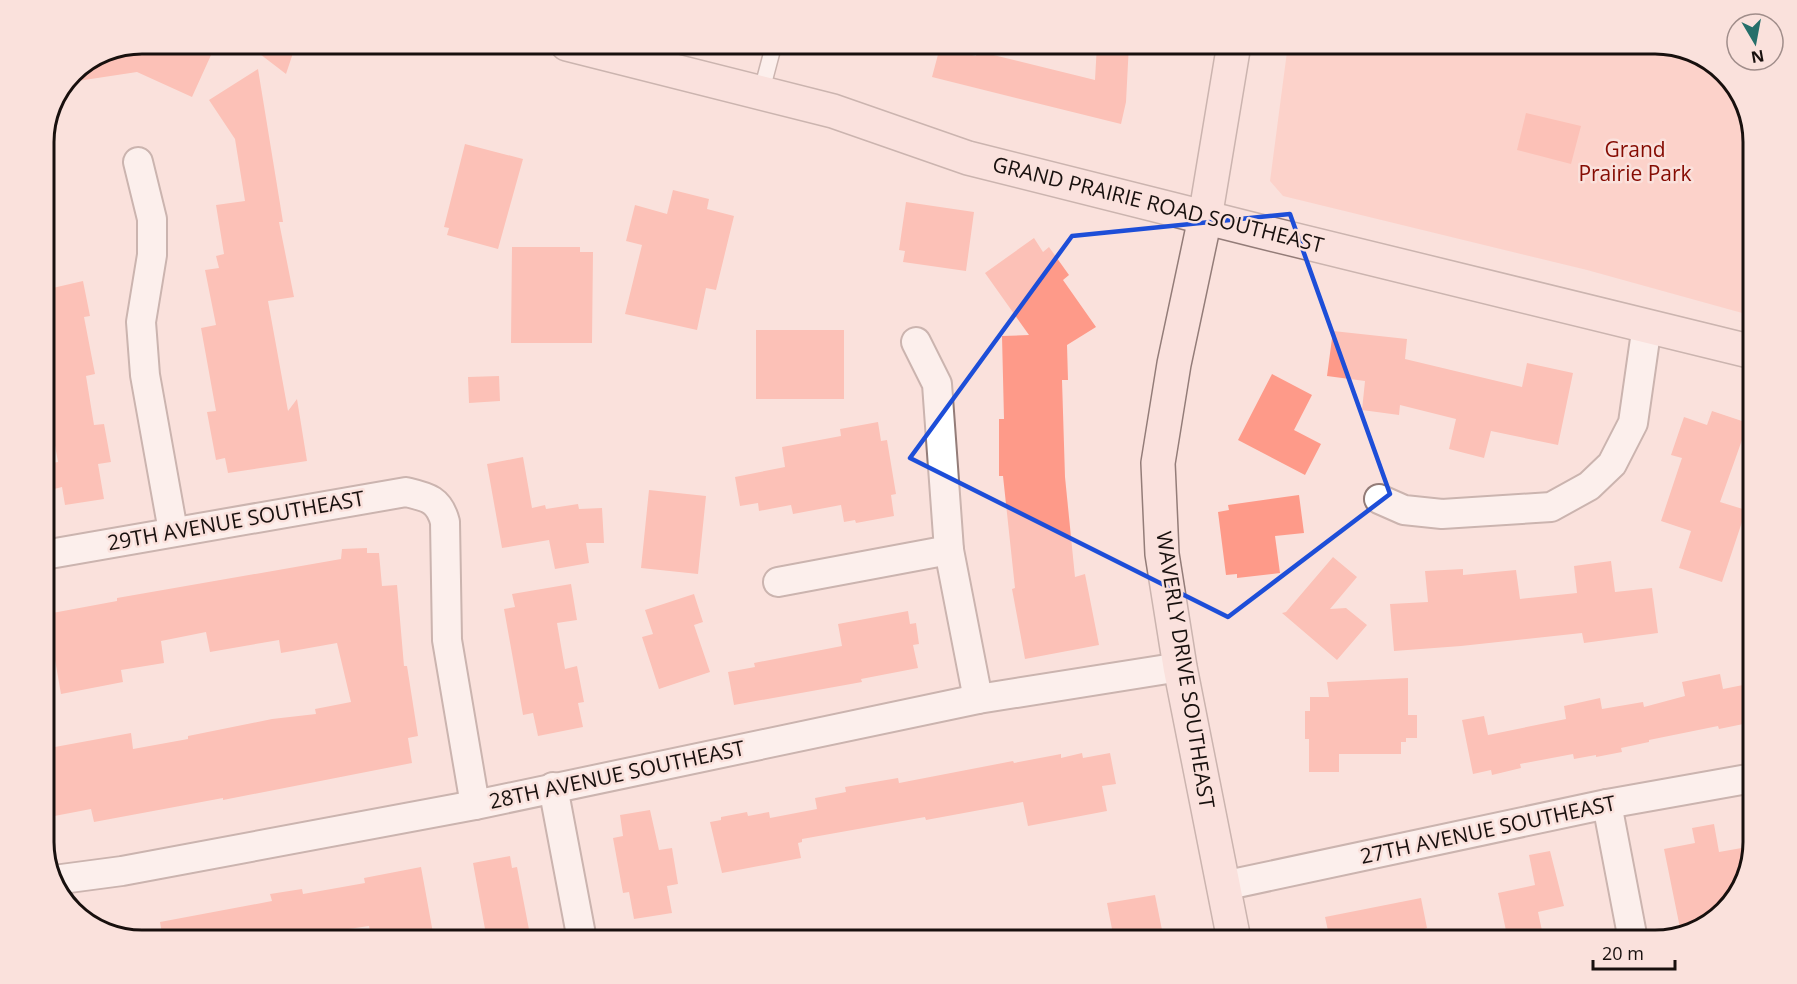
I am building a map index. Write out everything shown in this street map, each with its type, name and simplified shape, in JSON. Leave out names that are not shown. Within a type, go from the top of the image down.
[{"type":"main road","name":"GRAND PRAIRIE ROAD SOUTHEAST","points":[[607,54],[833,111],[968,158],[1743,349]]},
{"type":"main road","name":"WAVERLY DRIVE SOUTHEAST","points":[[1232,54],[1205,218],[1173,364],[1158,463],[1162,554],[1180,667],[1232,930]]},
{"type":"street","points":[[138,162],[152,219],[152,255],[141,322],[145,375],[173,531]]},
{"type":"street","points":[[1379,499],[1404,510],[1442,514],[1551,507],[1589,486],[1612,464],[1633,423],[1647,325]]},
{"type":"street","points":[[916,342],[937,384],[949,550],[978,699]]},
{"type":"street","name":"29TH AVENUE SOUTHEAST","points":[[54,553],[406,492],[428,498],[441,509],[445,522],[447,640],[475,805]]},
{"type":"street","points":[[778,582],[949,550]]},
{"type":"street","name":"28TH AVENUE SOUTHEAST","points":[[62,879],[201,857],[475,805],[978,699],[1180,667]]},
{"type":"street","name":"27TH AVENUE SOUTHEAST","points":[[1223,886],[1607,804],[1743,780]]},
{"type":"street","points":[[553,787],[580,930]]},
{"type":"street","points":[[1607,804],[1632,930]]},
{"type":"lane","points":[[761,93],[771,54]]},
{"type":"highlighted area","points":[[1290,214],[1390,494],[1228,617],[910,458],[1072,236]]},
{"type":"green space","name":"Grand Prairie Park","points":[[1287,54],[1655,54],[1678,57],[1694,63],[1713,76],[1728,93],[1738,113],[1743,136],[1743,313],[1587,270],[1283,196],[1270,181]]},
{"type":"building","points":[[211,54],[192,97],[137,72],[79,81],[93,69],[125,56]]},
{"type":"building","points":[[260,54],[293,54],[286,74]]},
{"type":"building","points":[[938,54],[976,56],[976,54],[989,54],[1095,80],[1096,54],[1128,54],[1126,102],[1121,124],[932,77]]},
{"type":"building","points":[[258,69],[283,222],[279,222],[294,297],[268,301],[288,411],[297,399],[307,461],[228,473],[225,458],[216,460],[207,412],[216,411],[201,328],[216,325],[205,270],[219,268],[216,256],[224,254],[216,205],[245,201],[235,139],[209,100]]},
{"type":"building","points":[[1526,113],[1581,126],[1571,164],[1517,150]]},
{"type":"building","points":[[465,144],[523,159],[498,249],[447,235],[449,228],[444,227]]},
{"type":"building","points":[[673,190],[709,199],[707,209],[734,216],[716,290],[706,288],[697,330],[625,314],[642,245],[626,241],[635,205],[667,214]]},
{"type":"building","points":[[906,202],[974,212],[966,271],[903,262],[905,251],[899,250]]},
{"type":"building","points":[[1034,238],[1043,252],[1049,247],[1069,275],[1063,280],[1096,327],[1067,345],[1068,380],[1062,380],[1065,477],[1075,577],[1085,574],[1099,645],[1025,659],[1012,589],[1015,588],[1003,476],[999,476],[999,419],[1004,419],[1002,336],[1029,335],[985,273]]},
{"type":"building","points":[[512,247],[580,247],[580,252],[593,252],[592,343],[511,343]]},
{"type":"building","points":[[83,281],[90,316],[84,317],[95,374],[86,376],[94,425],[104,424],[111,462],[98,464],[104,499],[65,505],[62,487],[54,489],[54,463],[58,462],[54,440],[54,288]]},
{"type":"building","points":[[756,330],[844,330],[844,399],[756,399]]},
{"type":"building","points":[[1333,331],[1407,339],[1405,359],[1522,387],[1527,363],[1573,373],[1558,445],[1491,431],[1484,458],[1449,449],[1456,419],[1400,405],[1399,415],[1362,410],[1365,381],[1327,376]]},
{"type":"building","points":[[1272,374],[1312,395],[1294,430],[1321,444],[1305,475],[1238,440]]},
{"type":"building","points":[[499,376],[500,401],[469,403],[468,377]]},
{"type":"building","points":[[1712,411],[1743,421],[1743,437],[1720,502],[1743,509],[1743,519],[1722,582],[1679,568],[1691,531],[1661,521],[1682,458],[1671,455],[1684,417],[1707,425]]},
{"type":"building","points":[[878,422],[881,441],[887,440],[896,494],[891,495],[894,516],[856,523],[855,520],[844,522],[841,505],[793,514],[791,505],[759,511],[758,503],[740,506],[735,477],[785,467],[782,447],[841,436],[840,429]]},
{"type":"building","points":[[523,457],[532,508],[545,505],[546,509],[578,504],[579,509],[602,508],[604,543],[586,543],[589,563],[555,569],[549,540],[502,548],[487,464]]},
{"type":"building","points":[[649,490],[706,496],[698,574],[641,568]]},
{"type":"building","points":[[1299,495],[1304,533],[1275,536],[1280,573],[1237,578],[1237,574],[1226,575],[1218,512],[1229,510],[1228,505]]},
{"type":"building","points":[[367,548],[367,553],[379,553],[382,586],[397,585],[404,666],[407,666],[418,736],[408,738],[412,763],[223,800],[223,798],[94,822],[91,809],[54,816],[54,747],[131,733],[133,749],[188,739],[188,736],[272,719],[316,714],[315,709],[351,702],[337,643],[281,653],[279,640],[210,652],[206,632],[161,641],[164,663],[121,670],[123,682],[61,694],[54,654],[54,613],[117,601],[117,598],[341,559],[342,549]]},
{"type":"building","points":[[1333,557],[1357,577],[1330,609],[1346,608],[1367,625],[1337,660],[1282,613],[1286,612]]},
{"type":"building","points":[[1611,561],[1615,592],[1652,588],[1658,633],[1584,643],[1582,633],[1394,651],[1390,604],[1428,602],[1425,571],[1463,569],[1463,575],[1516,570],[1520,599],[1577,593],[1574,566]]},
{"type":"building","points":[[571,584],[577,620],[557,623],[565,669],[577,666],[584,702],[578,703],[583,727],[538,736],[533,713],[523,715],[504,609],[515,607],[512,594]]},
{"type":"building","points":[[694,594],[703,622],[694,625],[710,672],[659,689],[642,637],[653,634],[645,610]]},
{"type":"building","points":[[908,611],[910,624],[916,623],[919,644],[913,645],[918,668],[861,679],[862,682],[734,705],[728,672],[755,667],[754,663],[842,646],[838,624]]},
{"type":"building","points":[[1720,674],[1723,689],[1743,685],[1743,724],[1719,729],[1718,726],[1649,740],[1649,742],[1621,748],[1622,752],[1596,757],[1596,755],[1574,759],[1573,754],[1520,764],[1521,768],[1492,775],[1491,770],[1473,774],[1462,720],[1484,716],[1488,735],[1566,719],[1564,706],[1600,698],[1602,709],[1643,702],[1644,707],[1685,696],[1682,682]]},
{"type":"building","points":[[1408,678],[1408,715],[1417,715],[1417,738],[1406,738],[1406,742],[1401,742],[1401,754],[1339,754],[1339,772],[1309,772],[1309,739],[1305,739],[1305,711],[1310,711],[1310,697],[1329,697],[1327,682]]},
{"type":"building","points":[[1082,753],[1083,758],[1110,753],[1116,784],[1102,786],[1107,811],[1028,826],[1023,802],[926,820],[925,817],[802,839],[802,842],[798,843],[801,858],[722,873],[710,822],[721,820],[721,817],[747,812],[748,816],[769,812],[770,818],[817,809],[815,798],[846,792],[845,787],[898,778],[899,783],[1013,761],[1014,763],[1061,754],[1061,758]]},
{"type":"building","points":[[650,810],[659,850],[672,848],[678,884],[667,886],[672,913],[634,919],[629,892],[623,893],[613,838],[623,836],[620,815]]},
{"type":"building","points":[[1714,824],[1719,852],[1743,848],[1742,854],[1734,881],[1721,900],[1704,915],[1680,926],[1664,849],[1695,843],[1692,828]]},
{"type":"building","points":[[1550,851],[1564,906],[1538,912],[1542,930],[1506,930],[1498,893],[1535,885],[1529,855]]},
{"type":"building","points":[[510,856],[512,868],[517,867],[529,930],[485,930],[473,863]]},
{"type":"building","points":[[421,867],[432,930],[370,930],[369,926],[342,930],[161,930],[160,922],[272,901],[270,894],[302,889],[303,894],[365,883],[364,878]]},
{"type":"building","points":[[1155,895],[1162,930],[1112,930],[1107,903]]},
{"type":"building","points":[[1421,898],[1427,928],[1424,930],[1328,930],[1325,917]]}]
